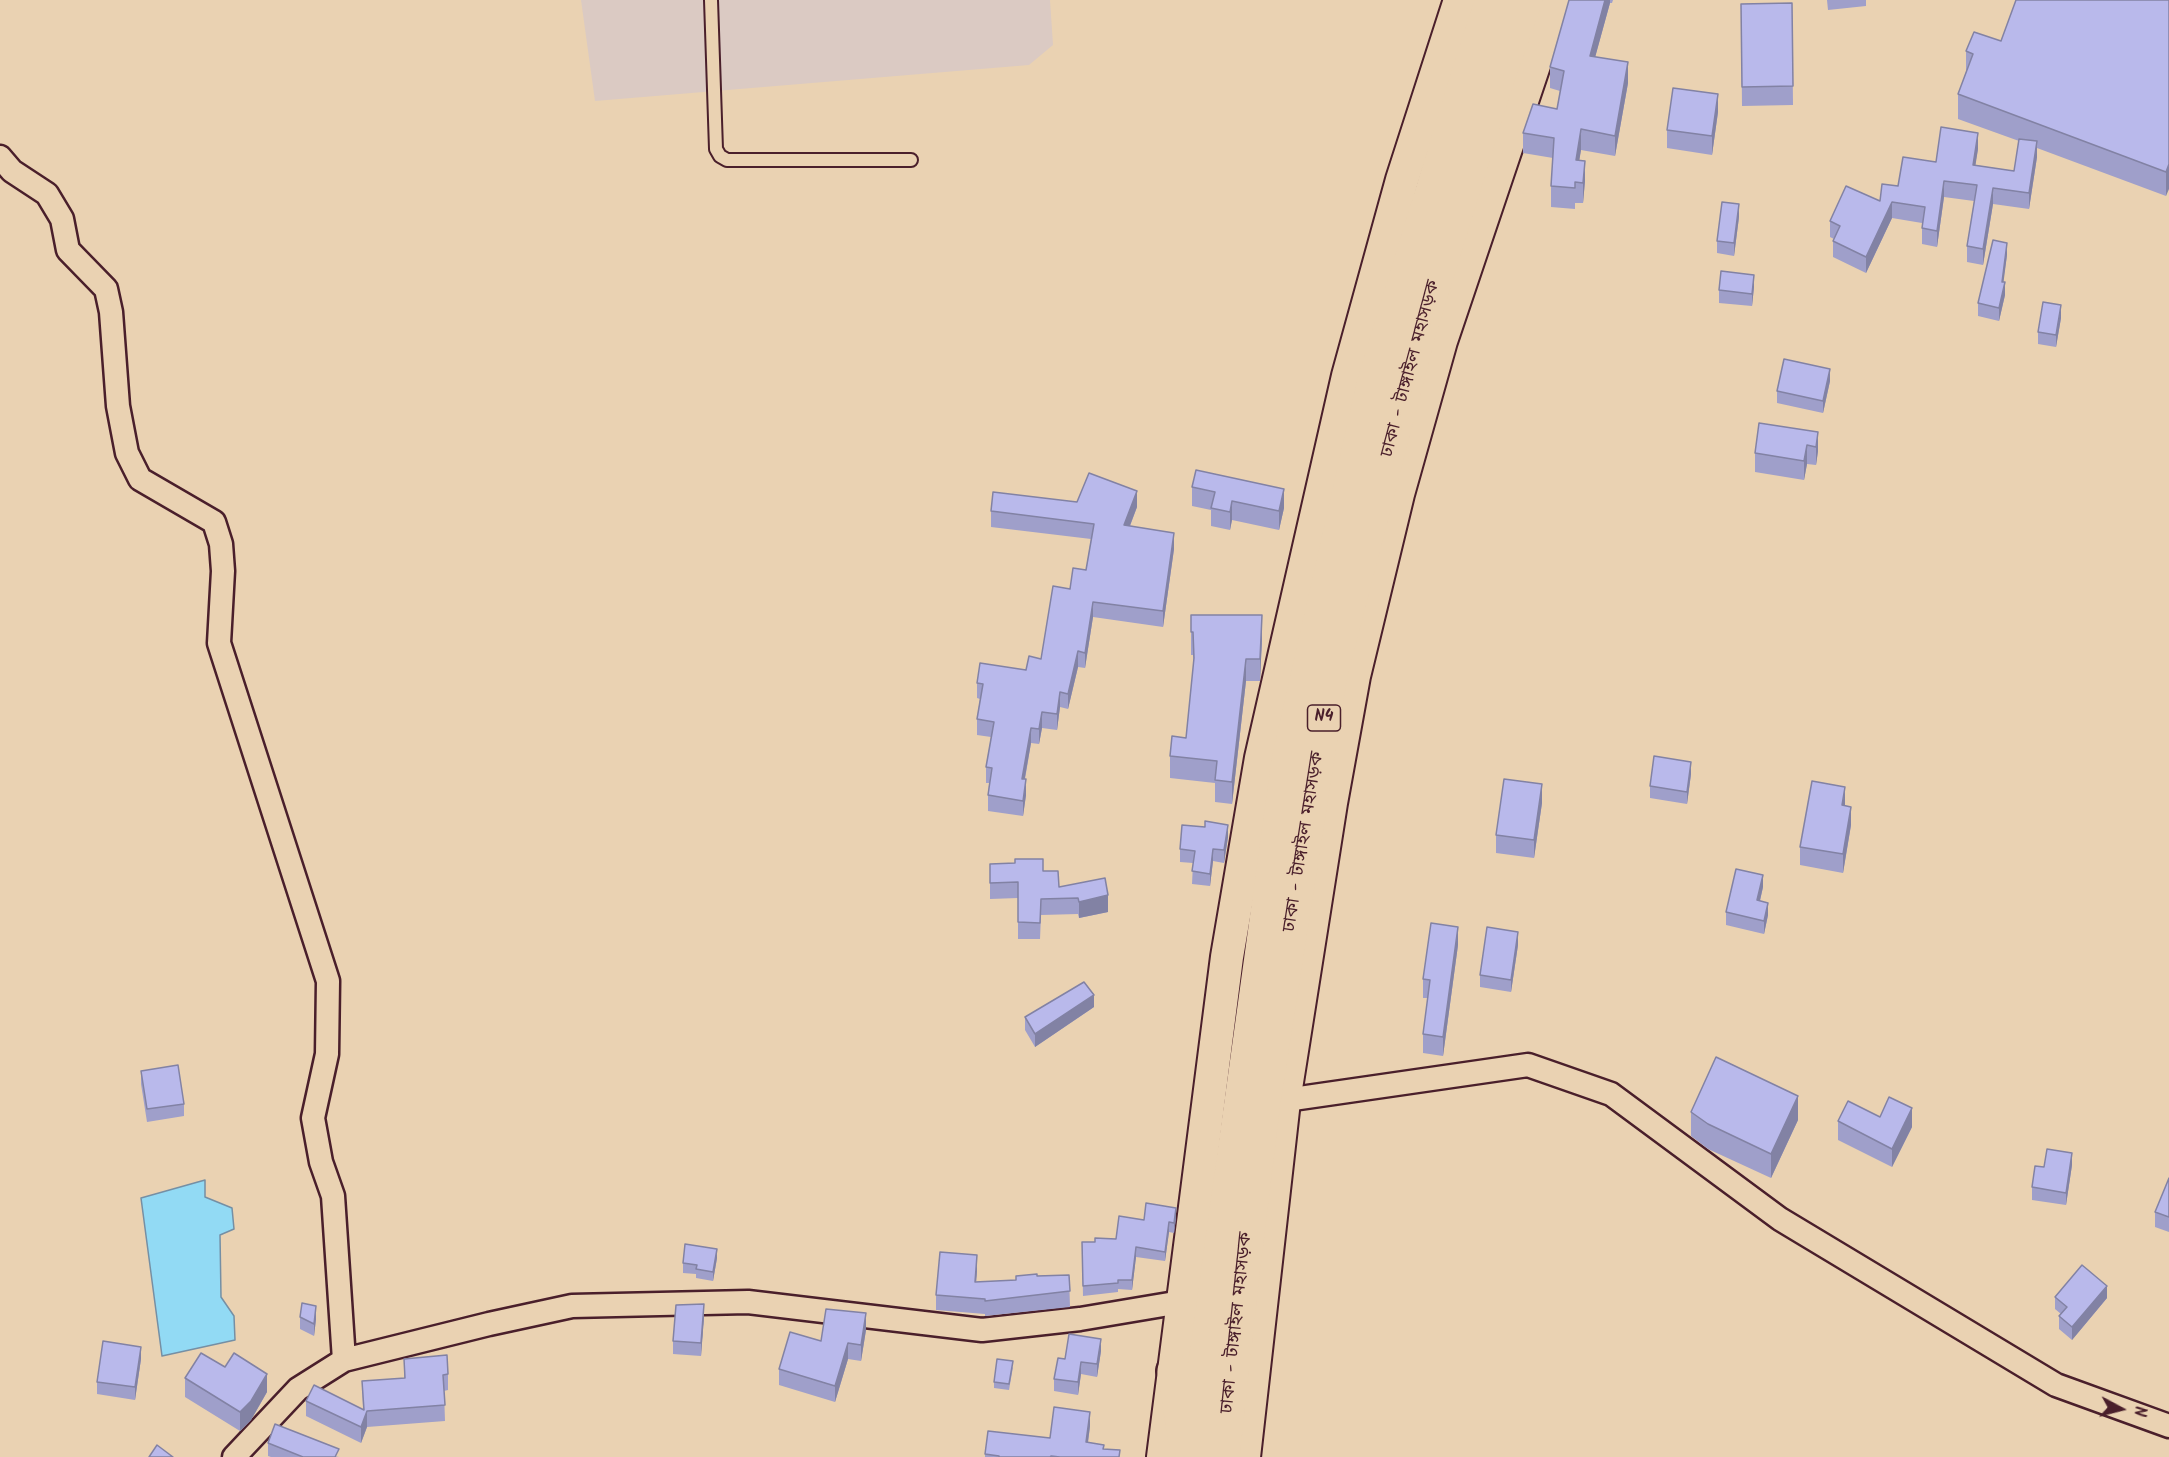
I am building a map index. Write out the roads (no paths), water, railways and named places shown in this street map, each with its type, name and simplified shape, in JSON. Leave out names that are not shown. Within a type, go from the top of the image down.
[{"type":"highway","name":"ঢাকা - টাঙ্গাইল মহাসড়ক","points":[[1192,1457],[1274,760],[1361,379],[1492,0]]},
{"type":"highway","name":"ঢাকা - টাঙ্গাইল মহাসড়ক","points":[[1224,1457],[1242,1274],[1274,1101],[1342,675],[1497,81],[1526,0]]},
{"type":"highway","points":[[1174,1371],[1187,1457]]},
{"type":"main road","points":[[1361,379],[1402,180],[1460,0]]},
{"type":"main road","points":[[1430,338],[1494,179],[1556,0]]},
{"type":"main road","points":[[1163,1457],[1181,1302],[1227,957],[1274,760]]},
{"type":"main road","points":[[1244,1457],[1274,1101]]},
{"type":"street","points":[[0,157],[12,171],[47,194],[62,219],[68,250],[106,289],[111,312],[120,418],[127,453],[140,479],[214,522],[221,544],[223,571],[219,643],[328,981],[327,1054],[313,1118],[321,1162],[333,1196],[344,1360]]},
{"type":"street","points":[[1274,1101],[1528,1065],[1611,1094],[1780,1219],[2056,1385],[2169,1426]]},
{"type":"street","points":[[234,1457],[298,1389],[344,1360],[572,1306],[748,1302],[981,1330],[1080,1319],[1181,1302]]},
{"type":"lane","points":[[711,0],[716,149],[720,156],[727,160],[911,160]]},
{"type":"water","points":[[205,1180],[205,1197],[232,1208],[234,1229],[220,1235],[221,1297],[234,1316],[235,1340],[162,1356],[141,1198]]}]
